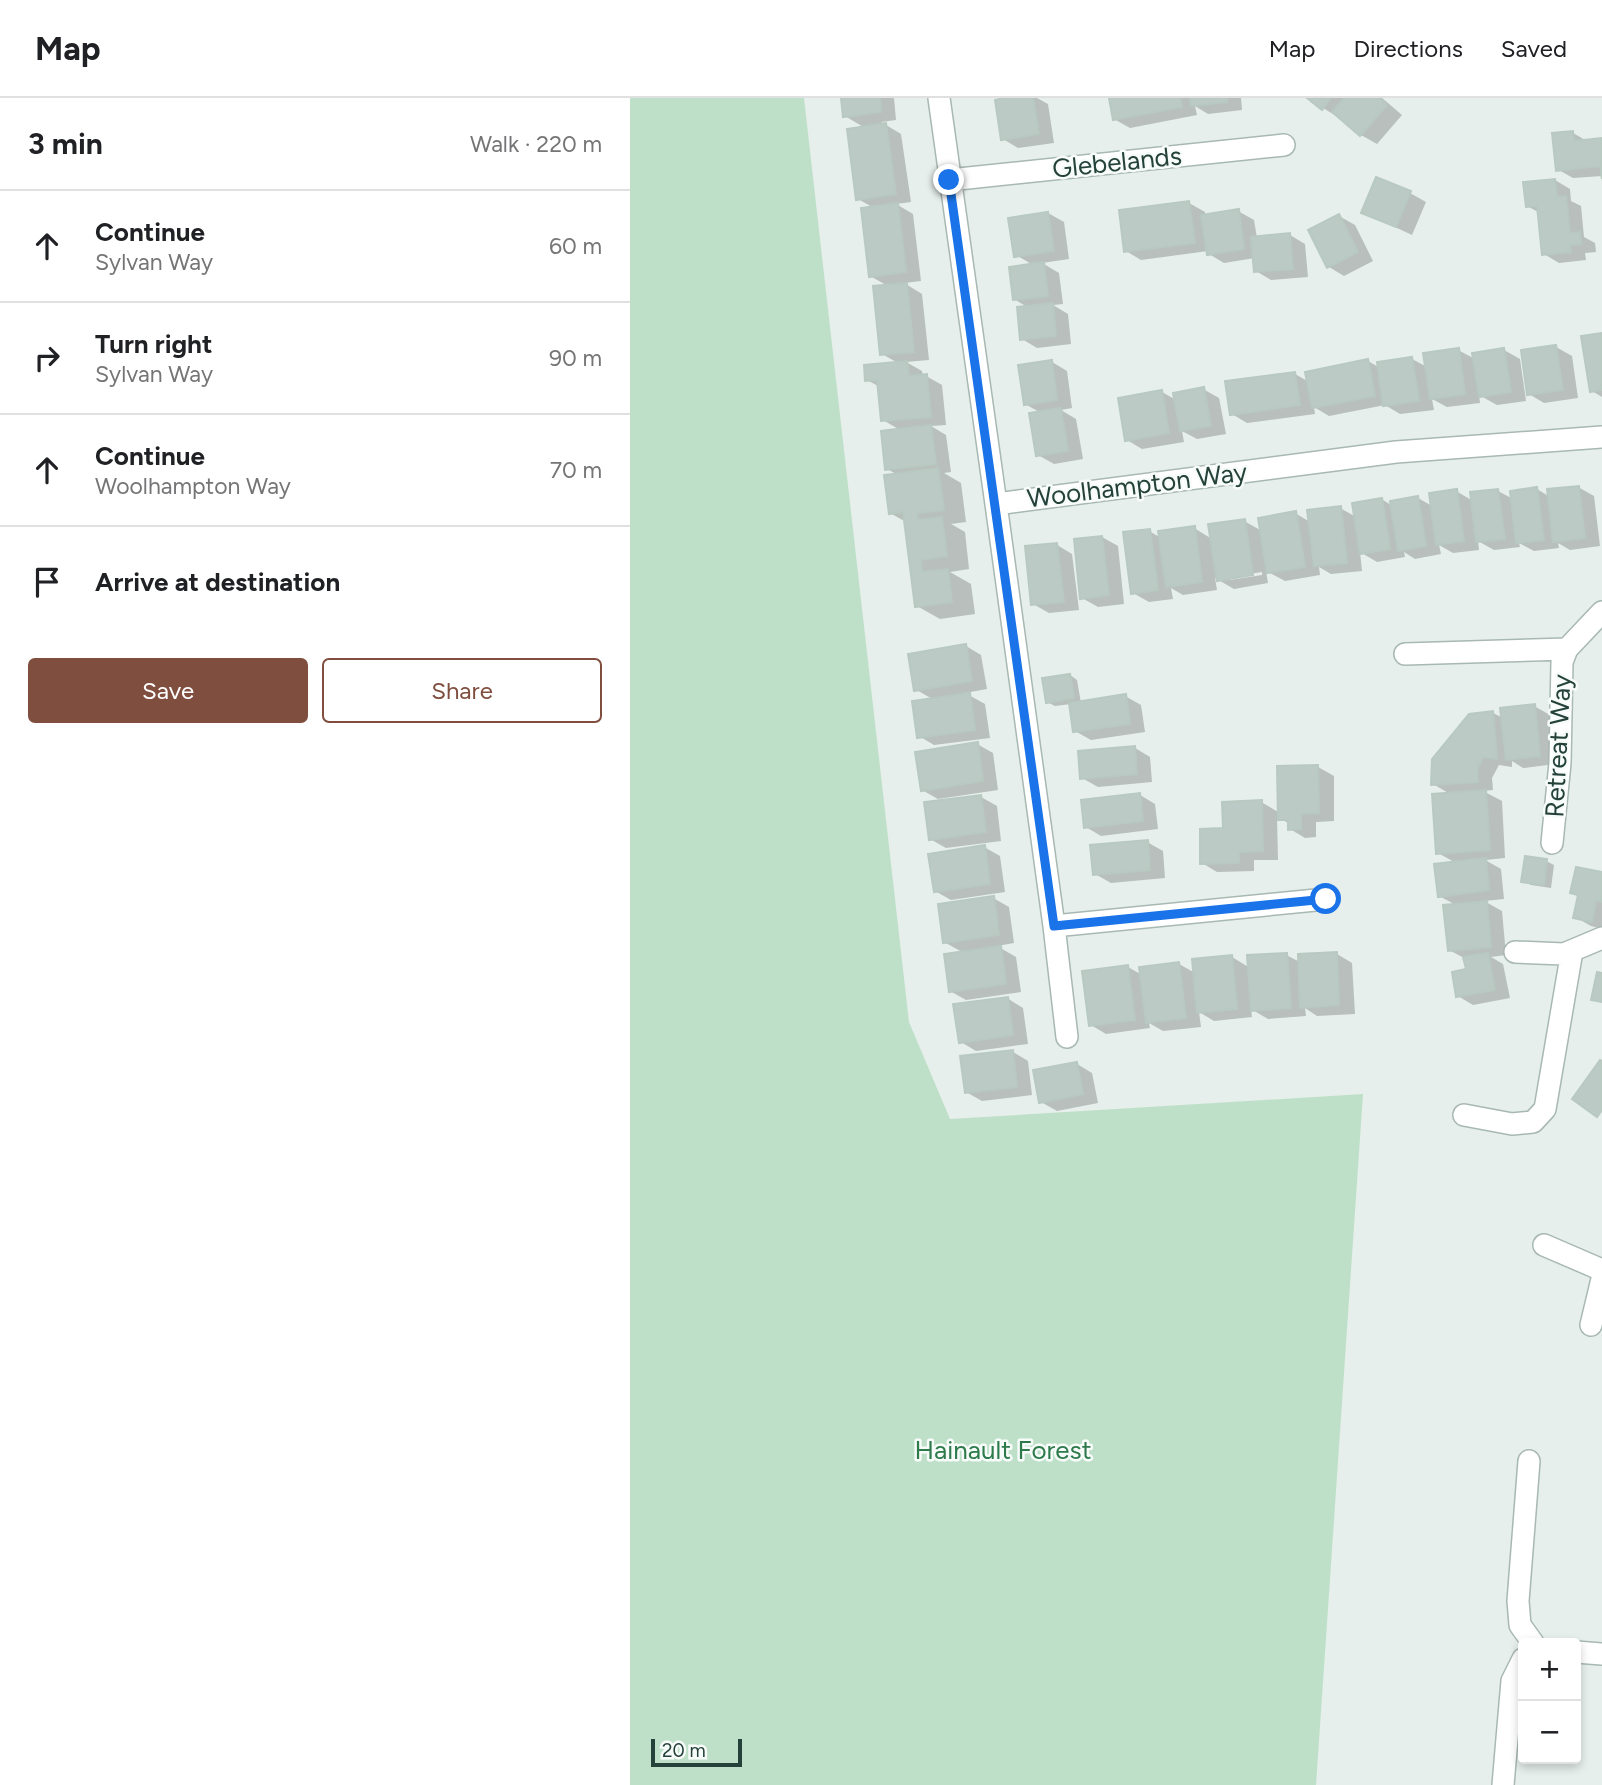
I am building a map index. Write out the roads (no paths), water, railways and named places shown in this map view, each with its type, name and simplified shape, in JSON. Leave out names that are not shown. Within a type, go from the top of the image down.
[{"type":"street","name":"Woolhampton Way","points":[[939,98],[996,504],[1396,452],[1602,437]]},
{"type":"street","name":"Glebelands","points":[[949,180],[1284,145]]},
{"type":"street","points":[[996,504],[1067,1037]]},
{"type":"street","name":"Retreat Way","points":[[1552,843],[1560,764],[1562,662],[1567,649],[1602,612]]},
{"type":"street","name":"Retreat Way","points":[[1405,654],[1567,649]]},
{"type":"street","points":[[1054,926],[1326,899]]},
{"type":"street","points":[[1515,952],[1568,952],[1602,938]]},
{"type":"street","points":[[1464,1115],[1512,1124],[1533,1122],[1545,1109],[1568,952]]},
{"type":"street","points":[[1544,1245],[1602,1270]]},
{"type":"street","points":[[1591,1325],[1602,1279]]},
{"type":"street","points":[[1529,1461],[1518,1601],[1520,1625],[1529,1638]]},
{"type":"street","points":[[1581,1652],[1602,1654]]},
{"type":"street","points":[[1503,1785],[1512,1681],[1518,1669]]},
{"type":"park label","name":"Hainault Forest","points":[[1003,1450]]}]
